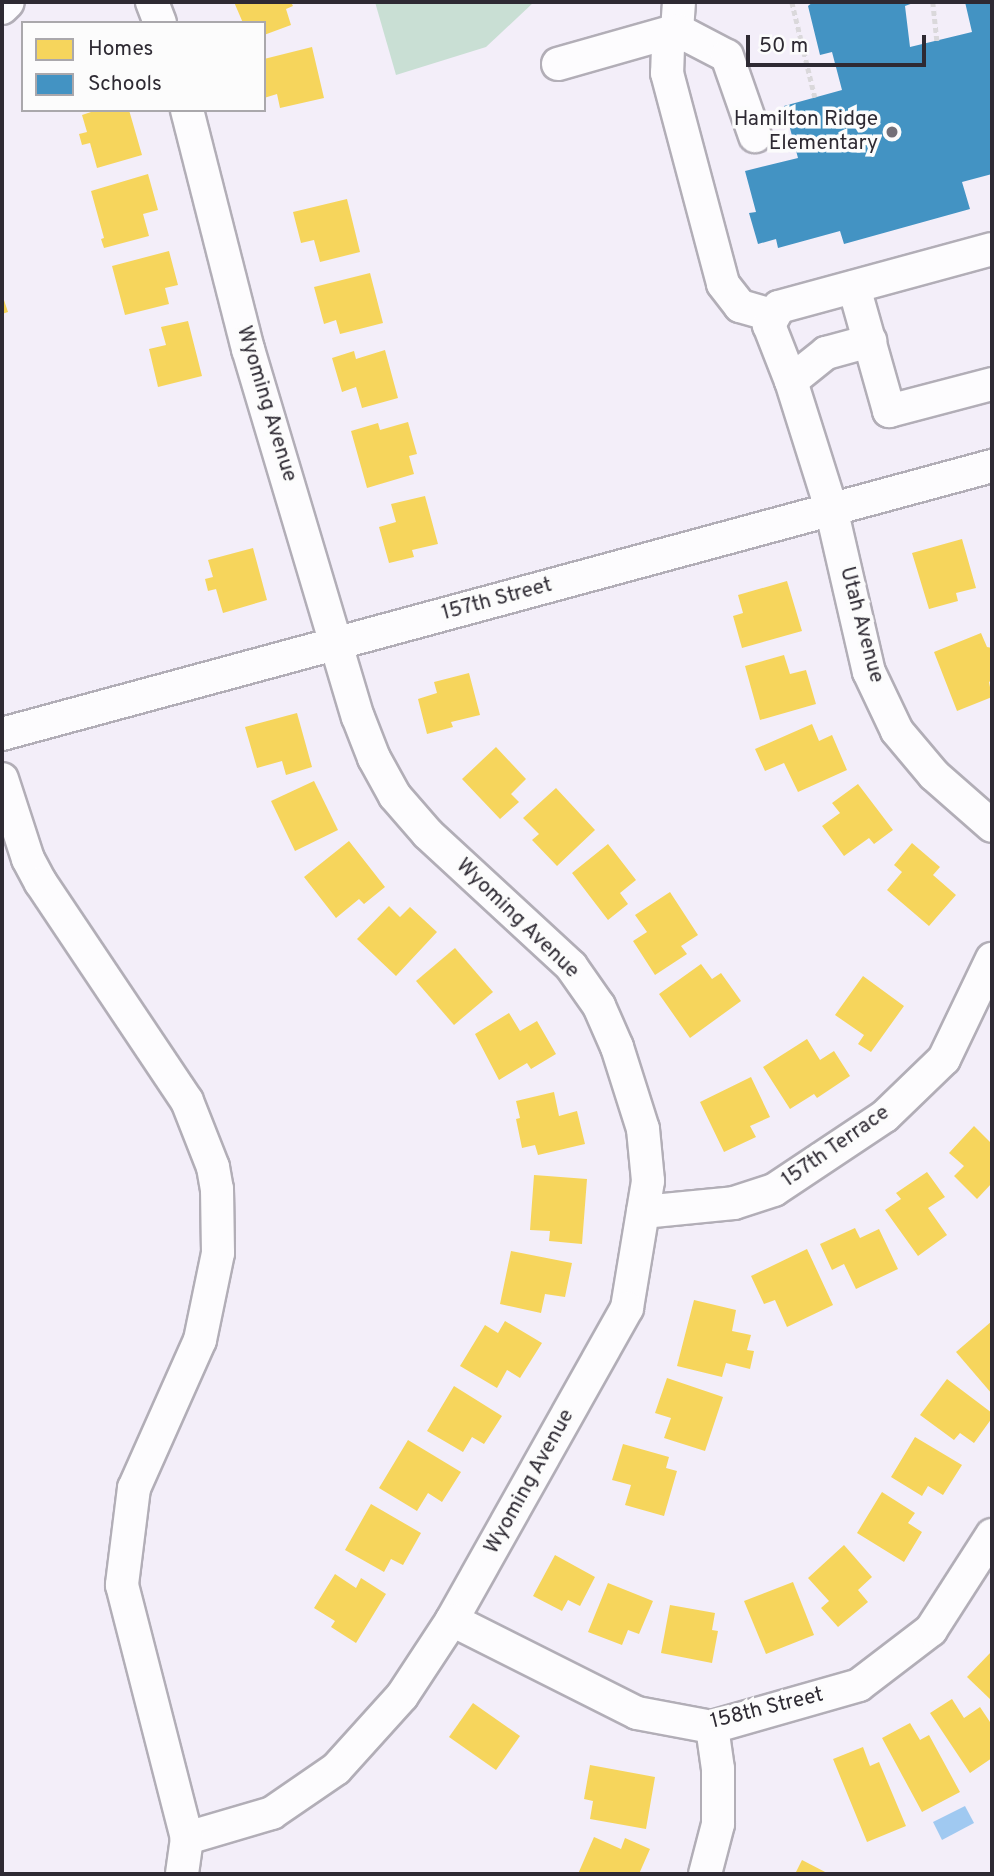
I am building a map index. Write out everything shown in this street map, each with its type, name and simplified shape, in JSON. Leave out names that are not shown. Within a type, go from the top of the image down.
[{"type":"street","points":[[2,8],[8,2]]},
{"type":"street","points":[[152,2],[159,21]]},
{"type":"street","points":[[558,64],[678,16]]},
{"type":"street","points":[[678,16],[727,56],[755,136]]},
{"type":"street","points":[[678,16],[668,47],[667,73],[723,284],[740,306],[774,316],[779,307],[992,249]]},
{"type":"street","name":"Wyoming Avenue","points":[[187,1838],[272,1813],[336,1769],[402,1696],[452,1620],[627,1308],[648,1181],[643,1129],[617,1047],[599,1006],[571,966],[428,834],[395,796],[374,758],[358,717],[248,349],[188,112]]},
{"type":"street","points":[[855,287],[889,411],[992,384]]},
{"type":"street","name":"Utah Avenue","points":[[774,316],[769,325],[791,381],[831,508],[869,672],[897,731],[934,775],[992,825]]},
{"type":"street","points":[[791,381],[826,353],[870,341]]},
{"type":"street","name":"157th Street","points":[[2,734],[338,645],[831,508],[992,467]]},
{"type":"street","points":[[2,779],[28,859],[187,1101],[215,1178],[218,1252],[200,1340],[134,1488],[122,1585],[187,1838],[182,1874]]},
{"type":"street","name":"157th Terrace","points":[[643,1212],[734,1203],[774,1190],[885,1116],[944,1059],[992,958]]},
{"type":"street","name":"158th Street","points":[[452,1620],[637,1713],[712,1727],[859,1685],[931,1630],[992,1535]]},
{"type":"street","points":[[705,1874],[718,1824],[718,1769],[712,1727]]},
{"type":"path","points":[[792,2],[815,97]]},
{"type":"path","points":[[933,2],[937,41]]},
{"type":"green space","points":[[375,2],[534,2],[486,47],[396,75]]},
{"type":"water","points":[[965,1806],[974,1823],[942,1840],[933,1822]]},
{"type":"building: Homes","points":[[234,2],[291,2],[293,6],[286,9],[291,25],[266,34],[266,21],[242,21]]},
{"type":"building: Homes","points":[[312,47],[324,98],[280,108],[277,94],[266,97],[266,58]]},
{"type":"building: Homes","points":[[91,112],[130,112],[142,155],[97,168],[90,143],[82,145],[79,134],[87,132],[82,115]]},
{"type":"building: Homes","points":[[148,174],[158,210],[143,214],[149,236],[104,248],[101,239],[104,238],[91,191]]},
{"type":"building: Homes","points":[[347,199],[360,252],[320,262],[314,240],[301,243],[293,212]]},
{"type":"building: Homes","points":[[169,251],[178,285],[165,288],[169,304],[125,315],[112,266]]},
{"type":"building: Homes","points":[[370,273],[383,323],[340,334],[336,320],[324,324],[314,287]]},
{"type":"building: Homes","points":[[2,294],[8,312],[2,314]]},
{"type":"building: Homes","points":[[188,321],[202,376],[158,387],[149,349],[166,345],[161,327]]},
{"type":"building: Homes","points":[[385,350],[398,398],[362,408],[356,387],[342,392],[332,358],[354,351],[356,359]]},
{"type":"building: Homes","points":[[408,422],[417,454],[409,456],[414,474],[367,488],[351,431],[378,423],[380,430]]},
{"type":"building: Homes","points":[[425,496],[438,544],[412,550],[414,557],[389,563],[379,527],[396,522],[391,504]]},
{"type":"building: Homes","points":[[962,539],[976,588],[956,593],[958,601],[929,609],[912,553]]},
{"type":"building: Homes","points":[[253,548],[267,600],[223,613],[216,589],[208,591],[205,579],[213,577],[208,560]]},
{"type":"building: Homes","points":[[787,581],[802,631],[742,648],[733,616],[743,613],[738,595]]},
{"type":"building: Homes","points":[[981,633],[987,647],[992,648],[992,680],[989,682],[992,697],[957,711],[934,652]]},
{"type":"building: Homes","points":[[784,655],[790,674],[806,670],[816,704],[760,720],[745,666]]},
{"type":"building: Homes","points":[[469,673],[480,715],[451,722],[453,727],[427,734],[418,699],[437,693],[434,682]]},
{"type":"building: Homes","points":[[297,713],[312,767],[286,775],[282,761],[257,768],[245,727]]},
{"type":"building: Homes","points":[[812,724],[819,741],[832,735],[847,770],[798,792],[784,763],[765,771],[755,749]]},
{"type":"building: Homes","points":[[496,747],[526,779],[511,794],[519,802],[500,819],[462,779]]},
{"type":"building: Homes","points":[[314,781],[338,830],[295,851],[271,801]]},
{"type":"building: Homes","points":[[858,784],[893,830],[874,844],[869,838],[844,856],[822,826],[840,813],[832,803]]},
{"type":"building: Homes","points":[[556,788],[595,830],[557,866],[532,840],[539,834],[523,818]]},
{"type":"building: Homes","points":[[349,841],[385,887],[364,904],[359,899],[336,918],[304,877]]},
{"type":"building: Homes","points":[[912,843],[940,867],[933,875],[956,895],[929,926],[887,890],[902,872],[894,865]]},
{"type":"building: Homes","points":[[608,844],[636,880],[620,893],[628,904],[608,920],[572,873]]},
{"type":"building: Homes","points":[[670,892],[698,935],[681,946],[687,954],[655,975],[633,941],[647,932],[635,915]]},
{"type":"building: Homes","points":[[389,906],[400,917],[410,907],[437,932],[396,976],[357,939]]},
{"type":"building: Homes","points":[[455,948],[493,992],[454,1025],[416,981]]},
{"type":"building: Homes","points":[[701,964],[712,979],[721,973],[741,1001],[690,1038],[659,994]]},
{"type":"building: Homes","points":[[863,976],[904,1006],[871,1052],[858,1044],[864,1035],[835,1015]]},
{"type":"building: Homes","points":[[509,1013],[520,1031],[537,1021],[556,1054],[531,1069],[527,1063],[499,1080],[475,1034]]},
{"type":"building: Homes","points":[[807,1039],[820,1060],[834,1051],[850,1076],[817,1098],[814,1094],[790,1109],[763,1067]]},
{"type":"building: Homes","points":[[751,1077],[770,1117],[750,1126],[756,1137],[724,1152],[700,1102]]},
{"type":"building: Homes","points":[[554,1092],[559,1116],[577,1111],[585,1144],[538,1155],[535,1145],[522,1148],[516,1119],[520,1118],[516,1101]]},
{"type":"building: Homes","points":[[974,1126],[992,1144],[992,1183],[977,1199],[954,1176],[964,1166],[949,1153]]},
{"type":"building: Homes","points":[[927,1172],[945,1197],[928,1208],[947,1235],[918,1256],[885,1210],[901,1199],[896,1193]]},
{"type":"building: Homes","points":[[534,1175],[587,1179],[582,1244],[549,1241],[550,1231],[530,1230]]},
{"type":"building: Homes","points":[[855,1228],[860,1238],[879,1229],[898,1269],[856,1289],[844,1264],[832,1270],[820,1244]]},
{"type":"building: Homes","points":[[807,1249],[833,1305],[787,1327],[775,1300],[764,1304],[751,1276]]},
{"type":"building: Homes","points":[[511,1251],[572,1263],[565,1297],[545,1294],[541,1313],[500,1304]]},
{"type":"building: Homes","points":[[694,1300],[736,1310],[732,1331],[751,1335],[747,1350],[754,1351],[750,1369],[726,1363],[722,1377],[677,1366]]},
{"type":"building: Homes","points":[[505,1321],[542,1343],[520,1378],[507,1370],[497,1388],[460,1366],[485,1325],[498,1333]]},
{"type":"building: Homes","points":[[992,1321],[992,1394],[956,1352]]},
{"type":"building: Homes","points":[[667,1378],[723,1397],[705,1451],[664,1438],[671,1418],[655,1413]]},
{"type":"building: Homes","points":[[947,1379],[992,1413],[992,1418],[974,1443],[960,1433],[954,1440],[920,1415]]},
{"type":"building: Homes","points":[[454,1386],[502,1416],[484,1444],[472,1437],[463,1452],[427,1431]]},
{"type":"building: Homes","points":[[915,1437],[962,1465],[943,1495],[928,1486],[922,1496],[891,1477]]},
{"type":"building: Homes","points":[[408,1440],[461,1472],[442,1502],[428,1493],[417,1511],[379,1488]]},
{"type":"building: Homes","points":[[623,1444],[669,1457],[666,1468],[677,1471],[664,1516],[625,1505],[631,1485],[612,1480]]},
{"type":"building: Homes","points":[[882,1492],[915,1513],[908,1523],[922,1532],[904,1562],[857,1533]]},
{"type":"building: Homes","points":[[371,1504],[421,1533],[403,1565],[391,1559],[384,1572],[345,1550]]},
{"type":"building: Homes","points":[[844,1545],[872,1577],[858,1590],[868,1602],[838,1627],[821,1608],[829,1601],[808,1578]]},
{"type":"building: Homes","points":[[555,1555],[595,1577],[580,1606],[568,1600],[562,1611],[533,1596]]},
{"type":"building: Homes","points":[[335,1574],[356,1588],[361,1578],[386,1594],[356,1643],[331,1627],[335,1621],[314,1608]]},
{"type":"building: Homes","points":[[793,1582],[814,1635],[766,1654],[744,1601]]},
{"type":"building: Homes","points":[[608,1583],[653,1601],[639,1634],[628,1630],[622,1645],[588,1632]]},
{"type":"building: Homes","points":[[670,1605],[715,1613],[712,1630],[718,1631],[712,1663],[661,1653]]},
{"type":"building: Homes","points":[[992,1651],[992,1701],[967,1677]]},
{"type":"building: Homes","points":[[952,1699],[964,1718],[980,1707],[992,1725],[992,1758],[970,1773],[930,1713]]},
{"type":"building: Homes","points":[[473,1703],[520,1736],[496,1770],[449,1737]]},
{"type":"building: Homes","points":[[910,1723],[920,1740],[929,1735],[960,1792],[922,1812],[882,1738]]},
{"type":"building: Homes","points":[[863,1747],[870,1766],[879,1762],[906,1826],[867,1842],[833,1759]]},
{"type":"building: Homes","points":[[590,1765],[655,1777],[646,1829],[590,1819],[593,1801],[584,1799]]},
{"type":"building: Homes","points":[[594,1837],[621,1849],[625,1838],[650,1849],[639,1874],[578,1874]]},
{"type":"building: Homes","points":[[802,1860],[829,1874],[795,1874]]},
{"type":"building: Schools","name":"Hamilton Ridge Elementary","points":[[813,2],[916,2],[905,6],[910,47],[972,32],[965,2],[992,2],[992,174],[962,182],[970,209],[844,244],[840,231],[778,248],[776,239],[758,244],[749,213],[756,212],[745,171],[798,158],[784,106],[842,90],[832,52],[820,55],[808,6]]},
{"type":"place","name":"Hamilton Ridge Elementary","points":[[892,132]]}]
